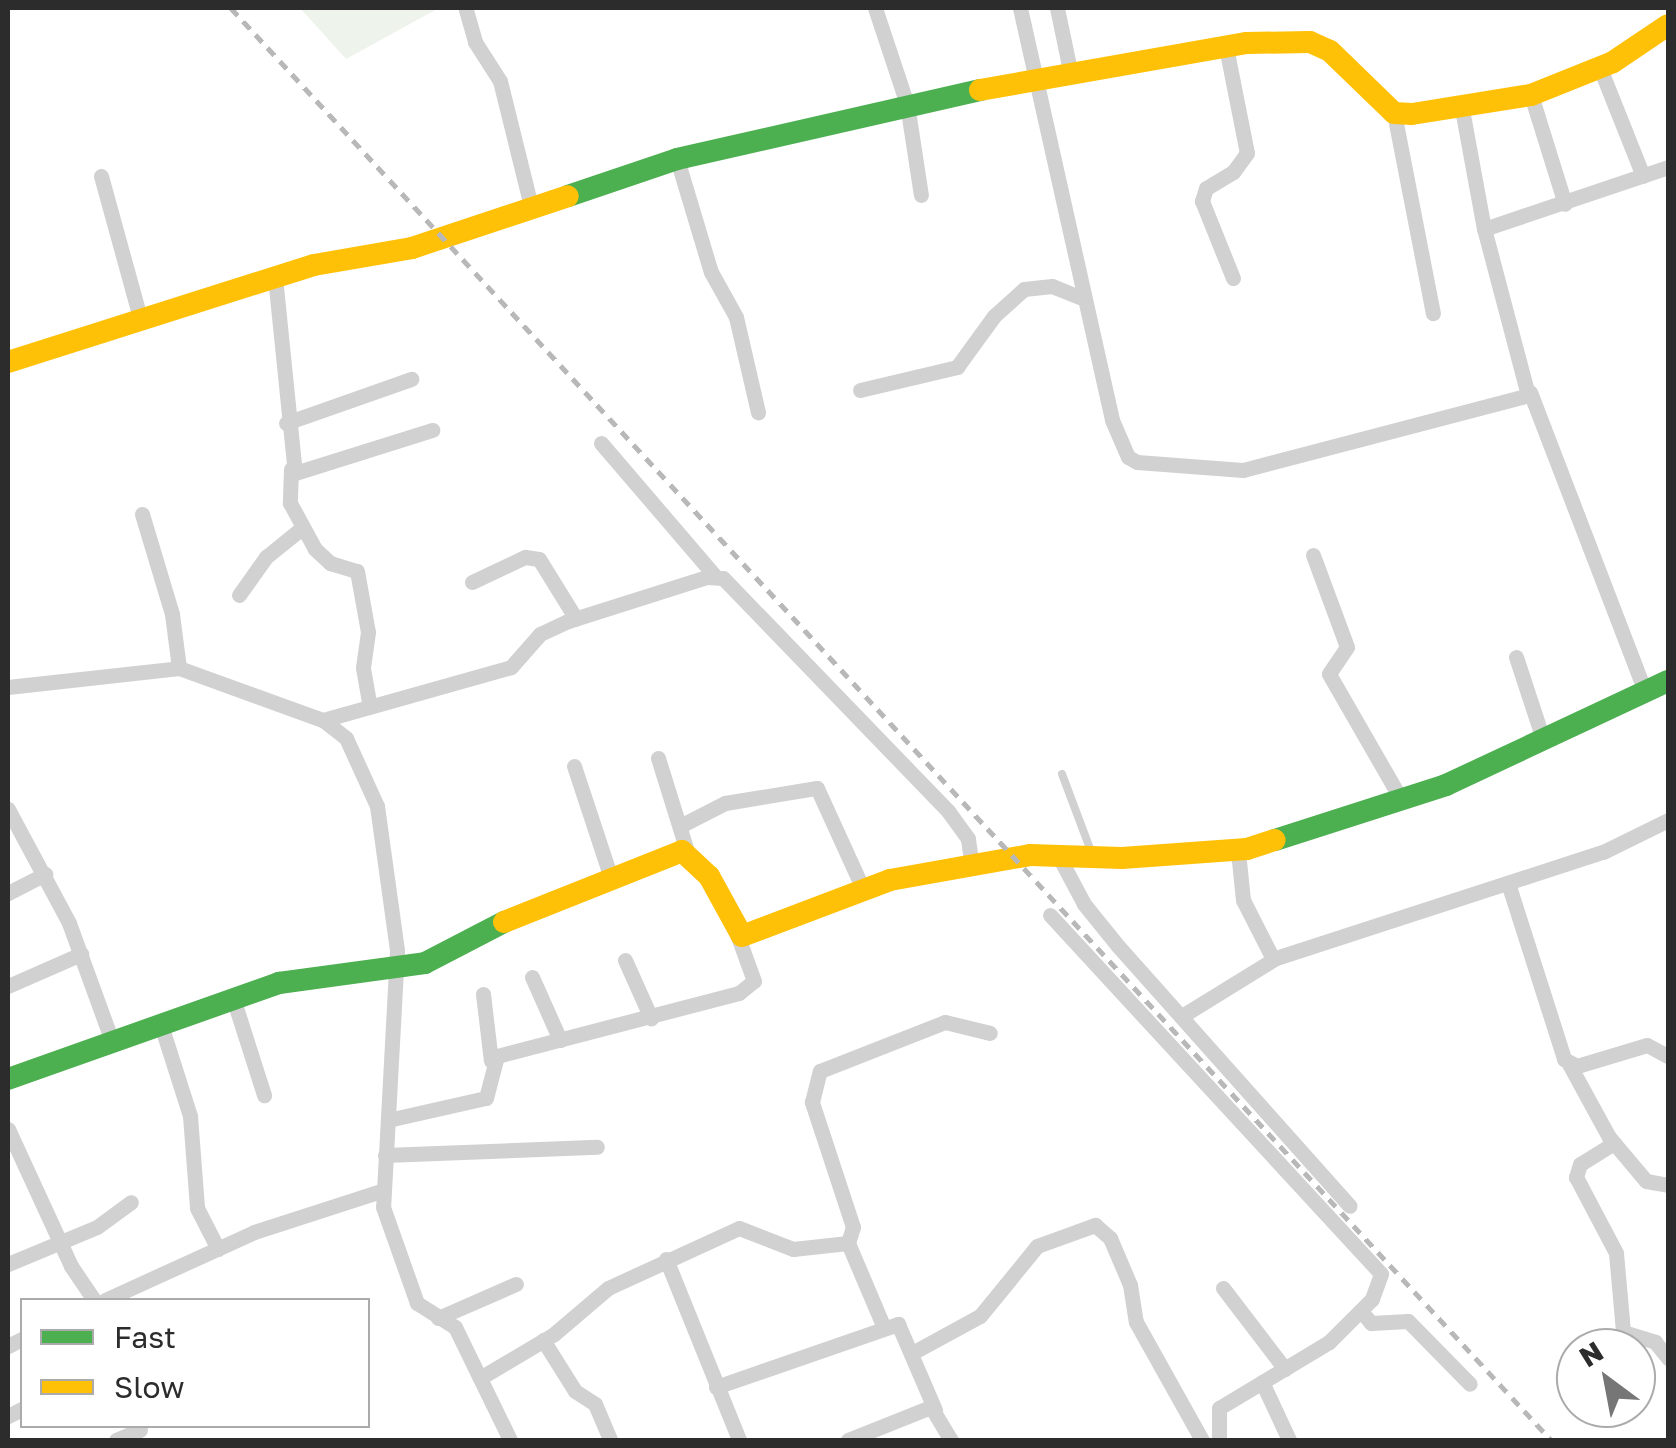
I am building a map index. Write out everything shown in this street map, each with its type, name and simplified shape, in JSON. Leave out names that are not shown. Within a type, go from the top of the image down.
[{"type":"street","points":[[875,8],[907,104],[921,196]]},
{"type":"street","points":[[1020,8],[1038,78],[1081,298],[1116,433],[1137,462],[1243,470],[1530,392]]},
{"type":"street","points":[[1057,8],[1070,70]]},
{"type":"street","points":[[466,10],[475,42],[500,81],[532,210]]},
{"type":"street","points":[[1394,113],[1462,109],[1530,96],[1600,68],[1668,27]]},
{"type":"street","points":[[8,362],[314,264],[382,256],[532,210],[677,159],[1070,70],[1286,39],[1320,45],[1394,113],[1433,312]]},
{"type":"street","points":[[1226,46],[1247,152],[1234,172],[1206,188],[1202,201],[1233,278]]},
{"type":"street","points":[[1600,68],[1643,176]]},
{"type":"street","points":[[1530,96],[1565,204]]},
{"type":"street","points":[[1462,109],[1484,229],[1530,392],[1645,692]]},
{"type":"street","points":[[677,159],[711,272],[736,317],[758,412]]},
{"type":"street","points":[[1484,229],[1668,166]]},
{"type":"street","points":[[101,176],[140,318]]},
{"type":"street","points":[[274,278],[291,470],[287,490],[302,528],[324,558],[357,572],[368,632],[363,668],[369,702]]},
{"type":"street","points":[[860,390],[957,367],[994,316],[1024,289],[1052,286],[1081,298]]},
{"type":"street","points":[[286,424],[411,379]]},
{"type":"street","points":[[291,470],[300,474],[432,430]]},
{"type":"street","points":[[600,443],[714,576],[729,583],[948,811],[968,839],[972,868]]},
{"type":"street","points":[[142,514],[172,614],[179,668]]},
{"type":"street","points":[[239,595],[266,557],[302,528]]},
{"type":"street","points":[[1313,555],[1347,647],[1329,674],[1401,799]]},
{"type":"street","points":[[472,582],[525,557],[539,559],[576,619]]},
{"type":"street","points":[[324,720],[369,702],[511,667],[540,634],[714,576]]},
{"type":"street","points":[[1516,657],[1544,742]]},
{"type":"street","points":[[8,687],[179,668],[324,720],[356,754],[377,806],[394,972],[388,1120],[380,1192],[417,1302],[455,1327],[510,1440]]},
{"type":"street","points":[[736,934],[787,923],[863,889],[972,868],[1058,855],[1238,851],[1401,799],[1544,742],[1668,680]]},
{"type":"street","points":[[491,1061],[651,1018],[751,985],[736,934],[709,876],[686,851],[658,758]]},
{"type":"street","points":[[574,766],[611,878]]},
{"type":"street","points":[[680,826],[724,803],[818,788],[863,889]]},
{"type":"street","points":[[8,809],[45,874],[81,954],[112,1041]]},
{"type":"street","points":[[1182,1016],[1273,959],[1603,852],[1668,820]]},
{"type":"street","points":[[8,1078],[292,980],[394,972],[611,878],[686,851]]},
{"type":"street","points":[[1238,851],[1243,900],[1273,959]]},
{"type":"street","points":[[1058,855],[1084,904],[1350,1206]]},
{"type":"street","points":[[8,893],[45,874]]},
{"type":"street","points":[[1508,883],[1570,1064],[1614,1143],[1646,1181],[1668,1185]]},
{"type":"street","points":[[1050,915],[1378,1271],[1380,1281],[1358,1313],[1342,1327],[1219,1408],[1220,1440],[1212,1440]]},
{"type":"street","points":[[8,986],[81,954]]},
{"type":"street","points":[[625,960],[651,1018]]},
{"type":"street","points":[[532,977],[560,1040]]},
{"type":"street","points":[[388,1120],[486,1098],[491,1061],[482,994]]},
{"type":"street","points":[[234,1001],[264,1095]]},
{"type":"street","points":[[884,1328],[848,1243],[852,1223],[812,1102],[820,1071],[945,1022],[990,1032]]},
{"type":"street","points":[[161,1025],[190,1116],[197,1208],[218,1249]]},
{"type":"street","points":[[1570,1064],[1648,1045],[1668,1056]]},
{"type":"street","points":[[8,1129],[61,1243],[93,1298]]},
{"type":"street","points":[[1614,1143],[1580,1164],[1576,1177],[1618,1259],[1623,1332],[1655,1342],[1668,1358]]},
{"type":"street","points":[[385,1155],[597,1147]]},
{"type":"street","points":[[8,1173],[24,1166]]},
{"type":"street","points":[[108,1298],[218,1249],[380,1192]]},
{"type":"street","points":[[8,1264],[104,1224],[131,1202]]},
{"type":"street","points":[[912,1353],[980,1316],[1037,1246],[1095,1224],[1110,1238],[1130,1285],[1136,1322],[1202,1440]]},
{"type":"street","points":[[480,1378],[543,1340],[608,1288],[666,1258],[740,1228],[793,1249],[848,1243]]},
{"type":"street","points":[[666,1258],[736,1437],[716,1440]]},
{"type":"street","points":[[438,1318],[516,1284]]},
{"type":"street","points":[[1223,1288],[1285,1368]]},
{"type":"street","points":[[1358,1313],[1372,1323],[1408,1321],[1470,1384]]},
{"type":"street","points":[[716,1386],[898,1324],[951,1440]]},
{"type":"street","points":[[543,1340],[575,1392],[595,1404],[610,1440]]},
{"type":"street","points":[[1262,1382],[1289,1440]]},
{"type":"street","points":[[848,1440],[935,1410]]},
{"type":"street","points":[[116,1440],[141,1432]]},
{"type":"lane","points":[[1062,774],[1092,856]]},
{"type":"shaded area","points":[[300,8],[439,8],[346,59]]},
{"type":"railway","points":[[231,8],[1551,1440]]},
{"type":"traffic: fast","points":[[568,196],[677,159],[980,90]]},
{"type":"traffic: fast","points":[[1275,840],[1446,785],[1668,681]]},
{"type":"traffic: fast","points":[[8,1079],[279,983],[425,963],[504,922]]},
{"type":"traffic: slow","points":[[980,90],[1247,43],[1310,42],[1330,51],[1394,113],[1412,114],[1531,95],[1613,62],[1668,25]]},
{"type":"traffic: slow","points":[[8,362],[314,265],[412,248],[568,196]]},
{"type":"traffic: slow","points":[[504,922],[682,851],[709,876],[742,936],[890,880],[1030,855],[1122,858],[1247,849],[1275,840]]}]
